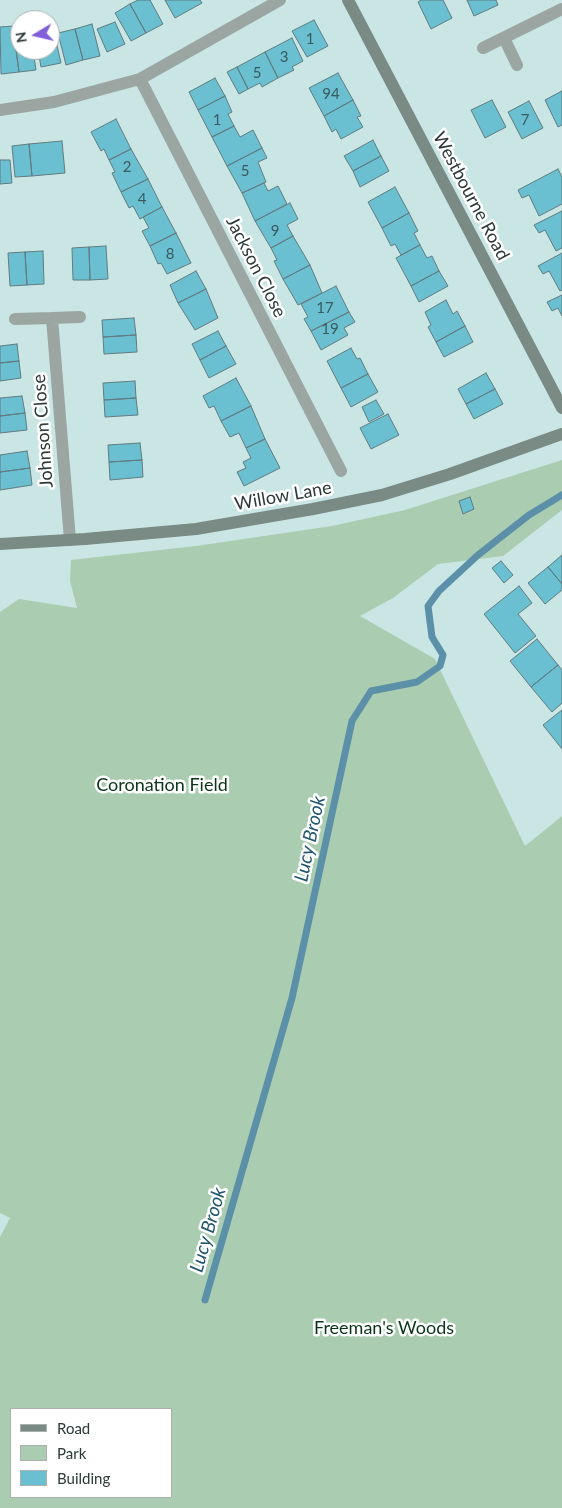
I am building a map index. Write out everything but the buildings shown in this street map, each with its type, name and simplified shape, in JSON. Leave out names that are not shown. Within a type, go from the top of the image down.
[{"type":"street","points":[[0,110],[54,102],[140,79],[280,0]]},
{"type":"street","name":"Westbourne Road","points":[[348,0],[562,408]]},
{"type":"street","points":[[483,48],[562,9]]},
{"type":"street","points":[[504,38],[516,65]]},
{"type":"street","name":"Jackson Close","points":[[140,79],[341,471]]},
{"type":"street","points":[[15,319],[80,317]]},
{"type":"street","name":"Johnson Close","points":[[52,318],[70,540]]},
{"type":"street","name":"Willow Lane","points":[[0,544],[196,529],[358,500],[450,474],[562,434]]},
{"type":"green space","points":[[562,460],[562,510],[503,556],[438,564],[393,598],[360,616],[435,659],[525,846],[562,816],[562,1508],[0,1508],[0,1237],[10,1218],[0,1213],[0,612],[19,599],[77,608],[70,581],[71,560],[196,546],[332,526],[405,510]]},
{"type":"waterway","name":"Lucy Brook","points":[[205,1300],[292,998],[352,721],[371,691],[417,682],[440,666],[443,655],[432,637],[428,606],[439,591],[478,555],[529,515],[562,495]]},
{"type":"park label","name":"Coronation Field","points":[[162,785]]},
{"type":"park label","name":"Freeman's Woods","points":[[384,1328]]}]
